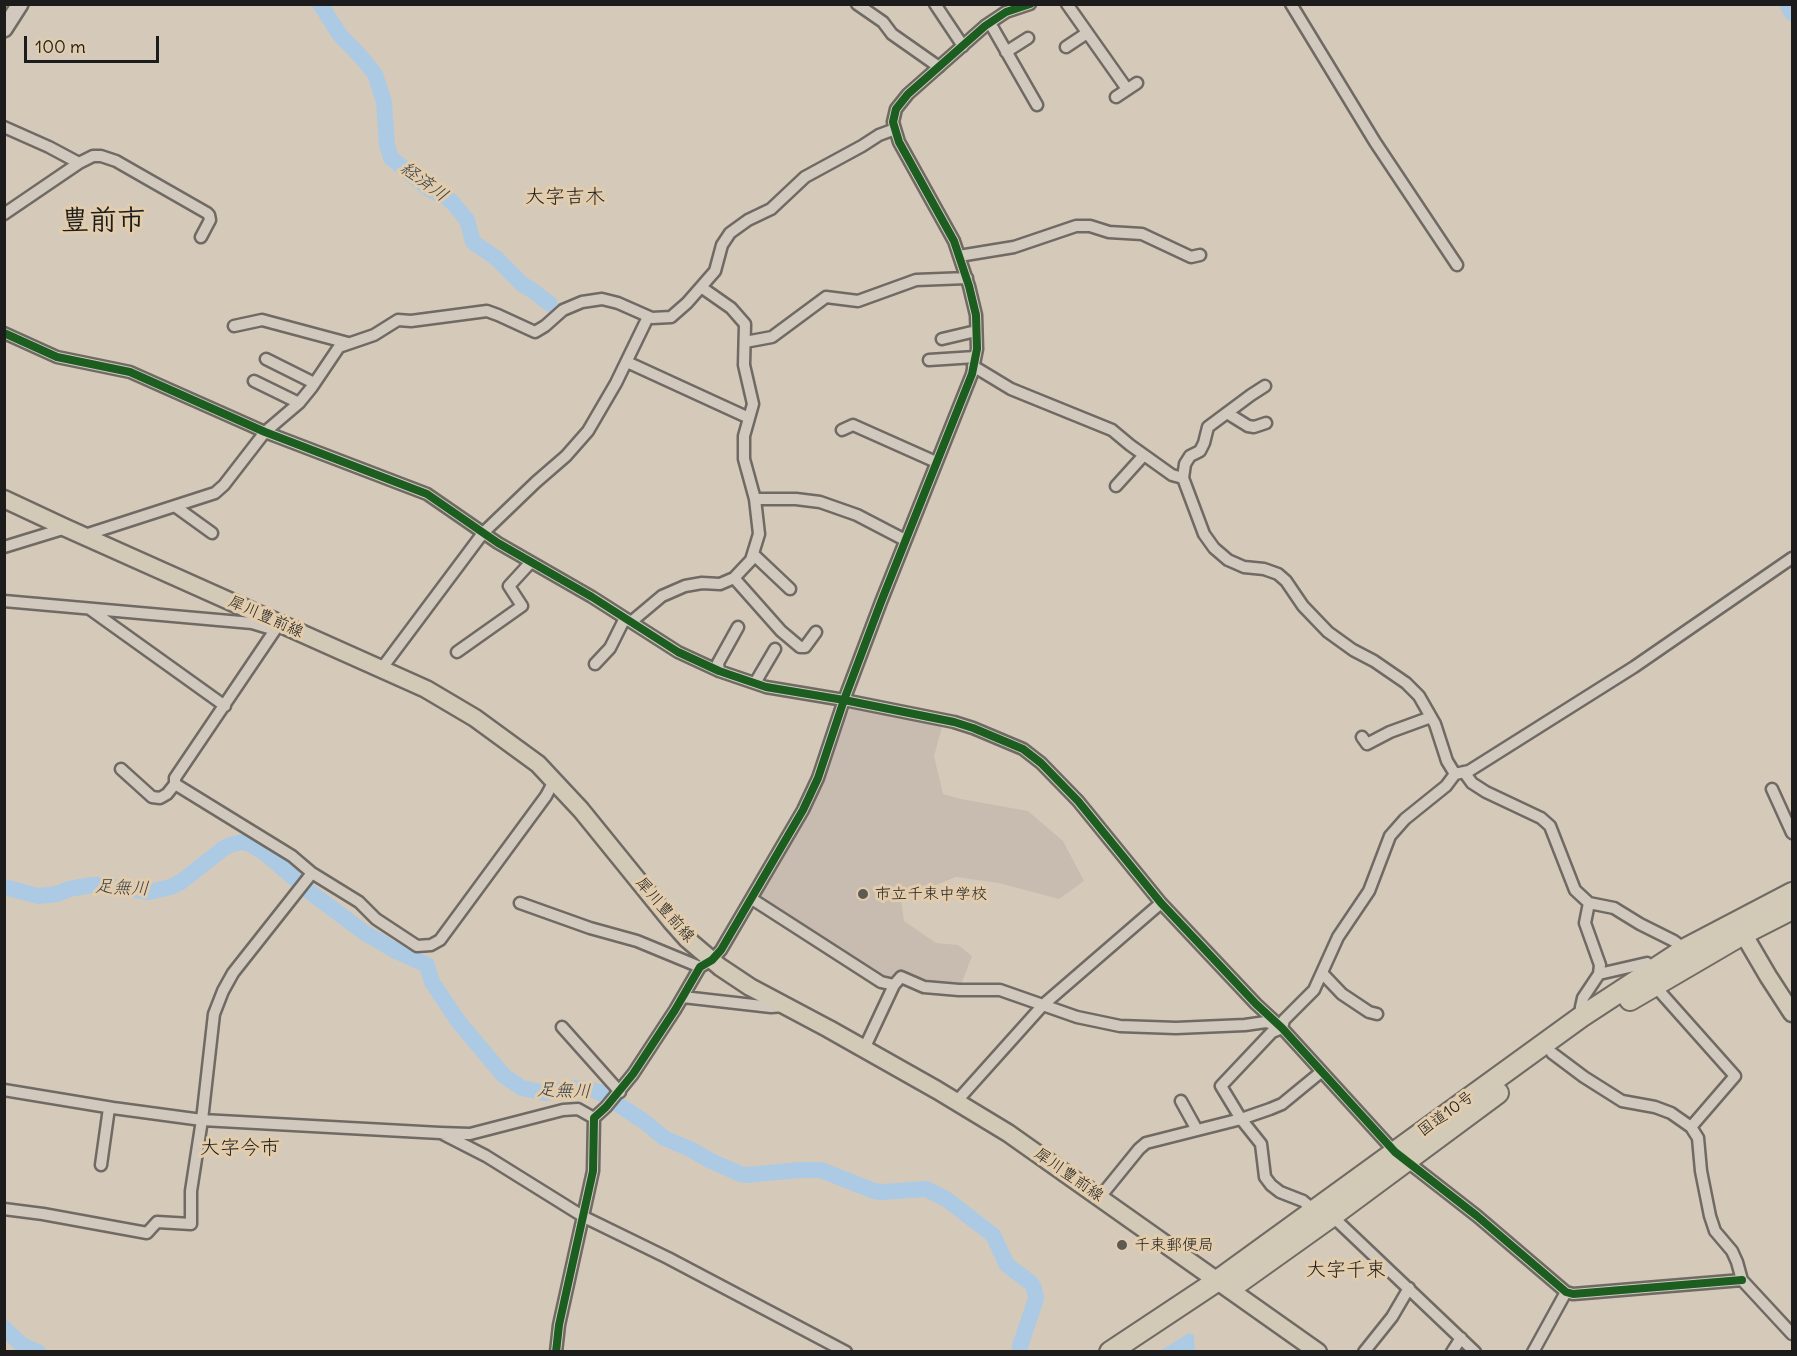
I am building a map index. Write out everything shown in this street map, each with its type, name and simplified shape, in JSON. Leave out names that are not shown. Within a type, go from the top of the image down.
[{"type":"highway","name":"国道10号","points":[[1110,1352],[1223,1285],[1332,1216],[1401,1157],[1581,1017],[1740,928],[1792,893]]},
{"type":"highway","name":"国道10号","points":[[1132,1352],[1223,1285],[1312,1213],[1401,1157],[1552,1053],[1653,977],[1685,949],[1792,909]]},
{"type":"main road","points":[[4,29],[20,4]]},
{"type":"main road","name":"犀川豊前線","points":[[4,499],[278,627],[382,668],[426,689],[475,718],[538,764],[581,810],[706,963],[864,1049],[1008,1133],[1318,1352]]},
{"type":"main road","points":[[1740,928],[1792,1013]]},
{"type":"street","points":[[857,4],[883,22],[892,34],[939,67]]},
{"type":"street","points":[[935,4],[963,46]]},
{"type":"street","points":[[556,1352],[559,1324],[593,1171],[594,1118],[620,1092],[706,963],[721,950],[803,810],[818,778],[844,700],[974,361],[977,350],[976,315],[967,278],[954,241],[899,142],[893,122],[896,109],[908,94],[990,23],[1006,12],[1030,4]]},
{"type":"street","points":[[1067,4],[1127,89]]},
{"type":"street","points":[[1292,4],[1375,142],[1457,265]]},
{"type":"street","points":[[990,23],[1037,105]]},
{"type":"street","points":[[1066,47],[1087,33]]},
{"type":"street","points":[[1006,52],[1028,38]]},
{"type":"street","points":[[1116,97],[1137,82]]},
{"type":"street","points":[[4,127],[79,163]]},
{"type":"street","points":[[85,536],[215,493],[265,432],[299,403],[339,347],[374,335],[398,320],[411,321],[487,311],[535,332],[563,310],[582,302],[602,299],[618,303],[648,317],[671,317],[687,303],[715,271],[722,245],[730,233],[747,220],[771,209],[805,177],[879,135],[895,129]]},
{"type":"street","points":[[4,214],[79,163],[93,156],[101,156],[109,158],[201,209],[210,217],[201,237]]},
{"type":"street","points":[[959,256],[1014,247],[1077,226],[1090,226],[1109,232],[1142,234],[1191,257],[1200,255]]},
{"type":"street","points":[[745,342],[772,337],[826,297],[858,300],[916,280],[967,278]]},
{"type":"street","points":[[595,664],[610,648],[628,620],[662,596],[684,586],[702,583],[720,584],[734,578],[747,565],[759,534],[755,499],[744,459],[744,436],[753,404],[744,365],[745,324],[731,308],[701,287]]},
{"type":"street","points":[[382,668],[483,533],[566,456],[588,431],[616,383],[648,317]]},
{"type":"street","points":[[234,326],[262,320],[348,343]]},
{"type":"street","points":[[942,339],[976,331]]},
{"type":"street","points":[[4,333],[57,357],[130,372],[265,432],[427,494],[483,533],[678,652],[719,671],[766,687],[954,722],[1011,743],[1031,754],[1078,801],[1161,903],[1256,1004],[1282,1028],[1401,1157],[1477,1216],[1566,1292],[1573,1294],[1742,1280]]},
{"type":"street","points":[[266,359],[314,383]]},
{"type":"street","points":[[929,360],[974,361],[1011,389],[1112,430],[1172,475],[1183,478]]},
{"type":"street","points":[[627,362],[749,418]]},
{"type":"street","points":[[254,381],[299,403]]},
{"type":"street","points":[[1266,386],[1251,394],[1208,427],[1200,452],[1190,456],[1185,464],[1183,478],[1204,534],[1214,548],[1228,560],[1244,567],[1264,569],[1278,574],[1286,581],[1303,606],[1328,632],[1406,683],[1419,696],[1435,724],[1447,761],[1486,792],[1541,818],[1550,826],[1575,890],[1589,903],[1614,908],[1685,949]]},
{"type":"street","points":[[1227,413],[1248,426],[1254,427],[1266,423]]},
{"type":"street","points":[[842,430],[853,425],[936,462]]},
{"type":"street","points":[[1116,486],[1144,455]]},
{"type":"street","points":[[755,499],[796,499],[833,506],[857,515],[905,540]]},
{"type":"street","points":[[176,507],[212,533]]},
{"type":"street","points":[[4,547],[66,528]]},
{"type":"street","points":[[753,554],[790,589]]},
{"type":"street","points":[[1282,1028],[1284,1020],[1314,990],[1338,937],[1369,891],[1390,837],[1405,819],[1460,773],[1469,771],[1635,667],[1792,558]]},
{"type":"street","points":[[457,652],[522,606],[509,586],[531,562]]},
{"type":"street","points":[[734,578],[781,631],[800,647],[805,647],[816,632]]},
{"type":"street","points":[[4,601],[252,622],[278,627],[175,778],[167,794],[160,798],[152,797],[121,769]]},
{"type":"street","points":[[90,609],[225,706]]},
{"type":"street","points":[[719,671],[718,663],[738,627]]},
{"type":"street","points":[[755,684],[775,649]]},
{"type":"street","points":[[1362,737],[1367,744],[1390,732],[1431,717]]},
{"type":"street","points":[[174,784],[292,856],[312,873],[359,902],[376,919],[417,946],[431,945],[440,940],[546,796],[554,781]]},
{"type":"street","points":[[1772,789],[1792,833]]},
{"type":"street","points":[[4,1209],[147,1233],[157,1222],[191,1224],[191,1191],[214,1014],[233,973],[312,873]]},
{"type":"street","points":[[752,899],[881,982],[894,985]]},
{"type":"street","points":[[520,903],[590,928],[706,963]]},
{"type":"street","points":[[956,1102],[1043,1005],[1161,903]]},
{"type":"street","points":[[1581,1017],[1583,998],[1599,974],[1600,965],[1585,923],[1589,903]]},
{"type":"street","points":[[1599,974],[1647,963],[1653,977],[1735,1076],[1691,1127]]},
{"type":"street","points":[[1322,973],[1342,994],[1369,1012],[1377,1014]]},
{"type":"street","points":[[864,1049],[894,985],[901,977],[924,987],[1000,990],[1077,1017],[1120,1026],[1176,1028],[1266,1022],[1282,1028]]},
{"type":"street","points":[[683,997],[771,1007],[784,1006]]},
{"type":"street","points":[[562,1027],[620,1092]]},
{"type":"street","points":[[1282,1028],[1272,1032],[1221,1086],[1261,1144],[1265,1177],[1280,1192],[1303,1201],[1312,1213],[1332,1216],[1475,1352]]},
{"type":"street","points":[[1552,1053],[1622,1101],[1655,1107],[1671,1113],[1691,1127],[1698,1138],[1701,1171],[1710,1216],[1716,1231],[1732,1251],[1742,1280],[1792,1334]]},
{"type":"street","points":[[1100,1197],[1138,1149],[1146,1143],[1242,1119],[1282,1104],[1321,1072]]},
{"type":"street","points":[[4,1090],[109,1108],[202,1120],[440,1133],[471,1134],[578,1109],[594,1118]]},
{"type":"street","points":[[1181,1101],[1197,1130]]},
{"type":"street","points":[[101,1165],[109,1108]]},
{"type":"street","points":[[440,1133],[486,1156],[584,1217],[668,1258],[846,1352]]},
{"type":"street","points":[[1364,1352],[1392,1317],[1409,1288]]},
{"type":"street","points":[[1533,1352],[1566,1292]]},
{"type":"street","points":[[1452,1352],[1461,1338]]},
{"type":"shaded area","points":[[850,708],[885,709],[944,720],[934,756],[943,794],[1028,811],[1063,841],[1084,881],[1059,899],[999,883],[956,877],[901,899],[904,921],[936,943],[958,945],[972,956],[959,990],[901,977],[894,985],[752,899],[818,778]]},
{"type":"water","points":[[1189,1333],[1194,1335],[1195,1351],[1160,1351]]},
{"type":"waterway","name":"経済川","points":[[320,4],[340,35],[375,74],[384,102],[387,145],[391,158],[429,189],[453,203],[467,220],[473,242],[496,258],[523,285],[550,304]]},
{"type":"waterway","points":[[1787,4],[1792,13]]},
{"type":"waterway","name":"足無川","points":[[4,887],[38,896],[57,894],[69,889],[92,885],[149,892],[181,882],[224,848],[243,842],[250,844],[266,854],[310,892],[365,933],[427,965],[432,982],[458,1021],[504,1076],[522,1088],[545,1093],[576,1088],[599,1092],[645,1122],[664,1138],[740,1174],[821,1170],[874,1191],[926,1189],[946,1199],[993,1235],[1007,1265],[1031,1283],[1034,1288],[1036,1299],[1020,1352]]},
{"type":"waterway","points":[[4,1328],[22,1345],[38,1352]]},
{"type":"cycle path","points":[[556,1352],[559,1325],[593,1171],[594,1118],[633,1074],[700,967],[712,960],[721,950],[803,810],[818,778],[844,700],[881,602],[972,374],[977,349],[976,315],[969,286],[954,241],[899,142],[893,122],[896,109],[908,94],[985,26],[1006,12],[1030,4]]},
{"type":"cycle path","points":[[4,333],[57,357],[130,372],[265,432],[427,494],[498,543],[592,597],[678,652],[719,671],[766,687],[954,722],[1023,749],[1041,763],[1078,801],[1161,903],[1256,1004],[1282,1028],[1395,1152],[1477,1216],[1566,1292],[1573,1294],[1742,1280]]},
{"type":"place","name":"市立千束中学校","points":[[863,894]]},
{"type":"place","name":"千束郵便局","points":[[1122,1245]]},
{"type":"district","name":"大字吉木","points":[[565,197]]},
{"type":"district","name":"豊前市","points":[[103,221]]},
{"type":"district","name":"大字今市","points":[[240,1148]]},
{"type":"district","name":"大字千束","points":[[1346,1270]]}]
